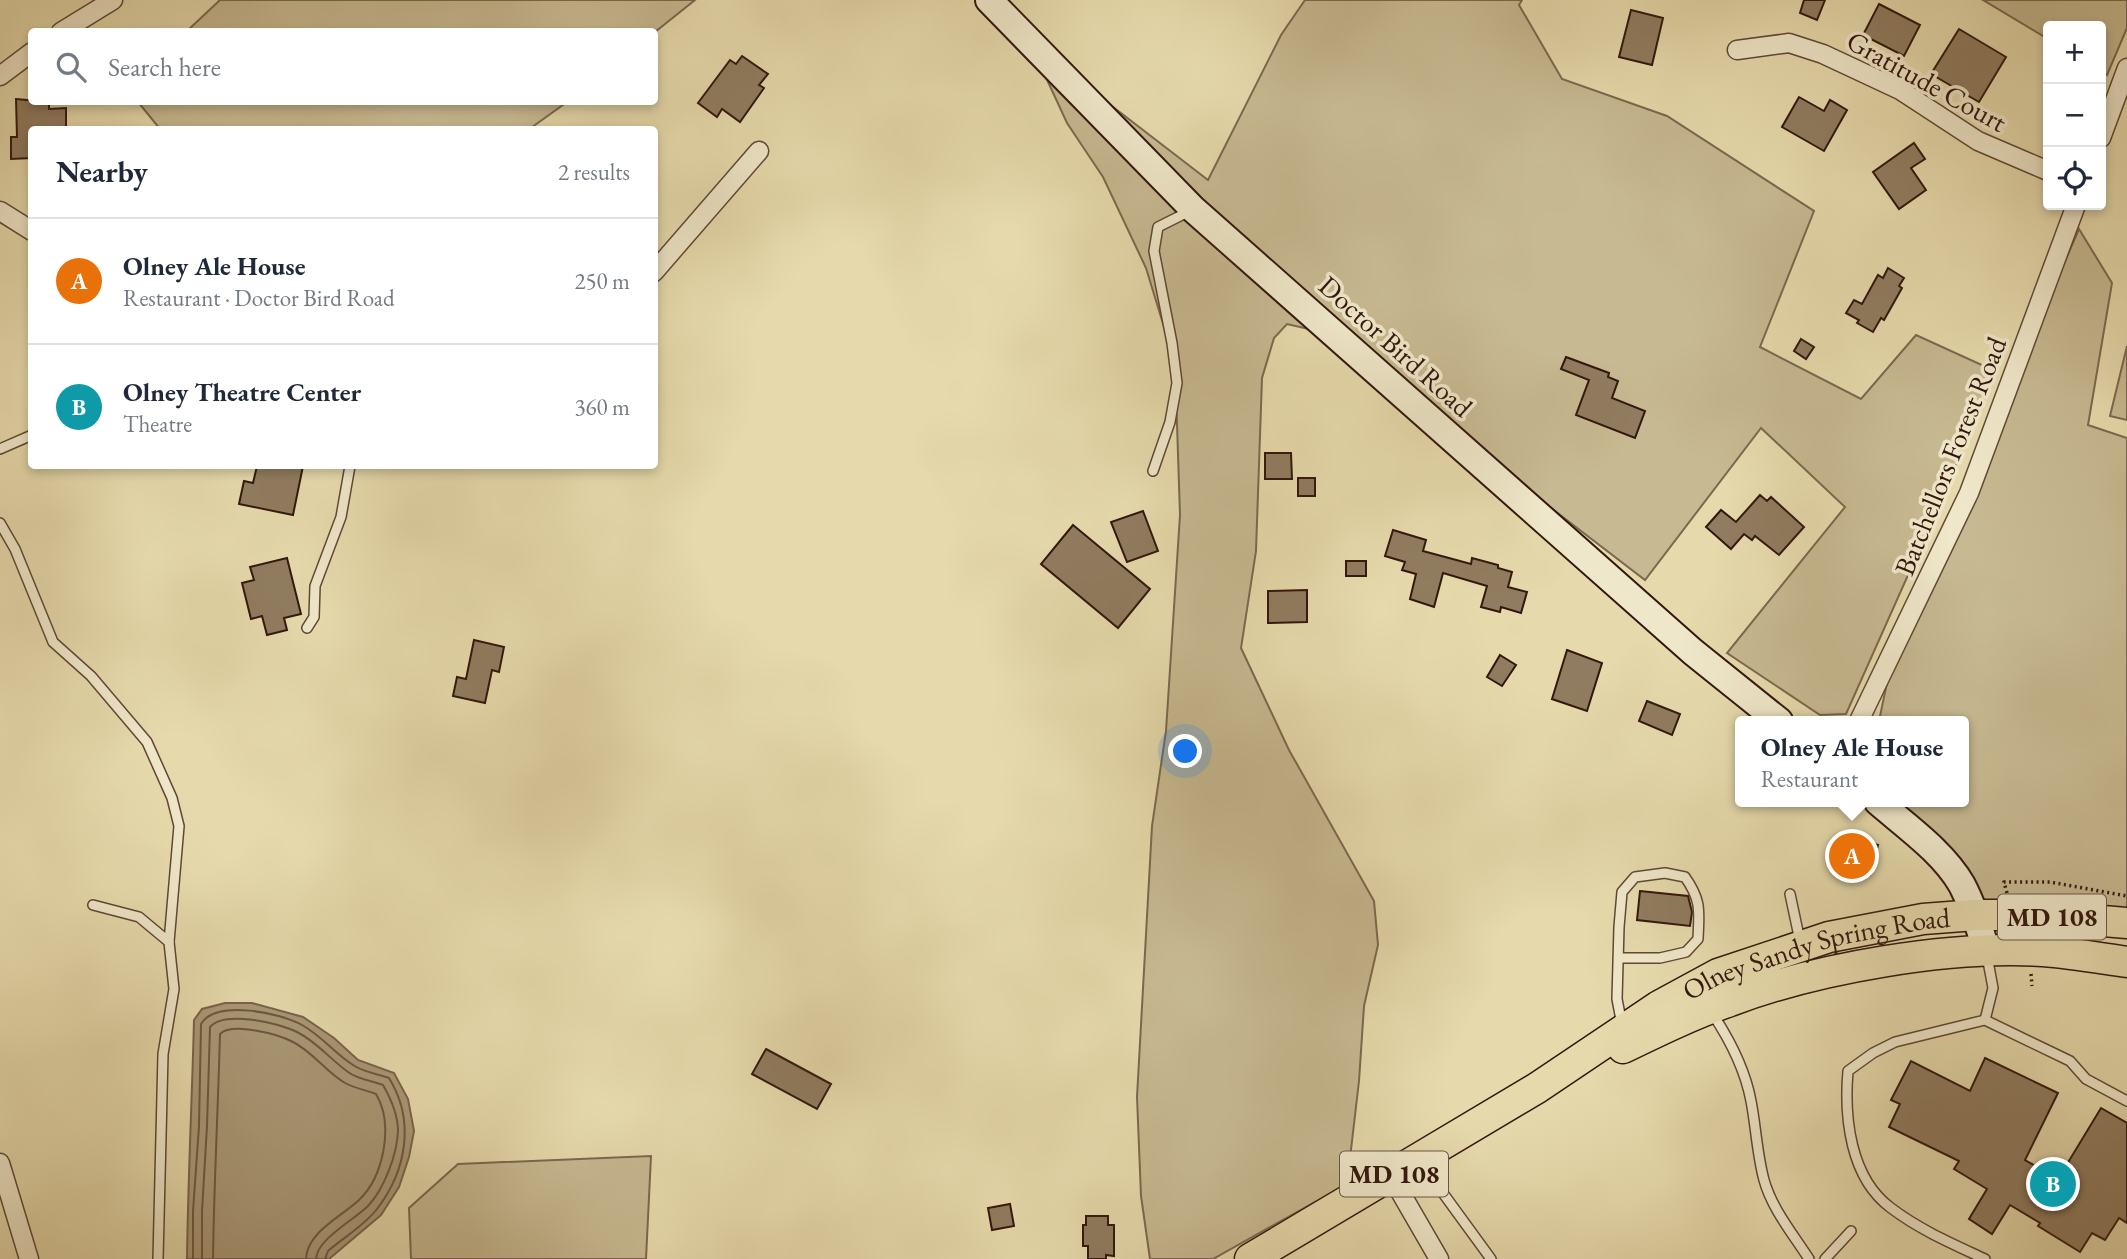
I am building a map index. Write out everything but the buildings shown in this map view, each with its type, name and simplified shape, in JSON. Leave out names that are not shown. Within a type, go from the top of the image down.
[{"type":"main road","name":"Doctor Bird Road","points":[[989,0],[1193,209],[1693,652],[1773,716]]},
{"type":"main road","points":[[1884,807],[1938,854],[1961,884],[1976,915],[1986,951]]},
{"type":"main road","name":"Olney Sandy Spring Road","points":[[1537,1088],[1709,1009],[1781,984],[1805,961],[1873,927],[1923,919],[1976,915],[2033,915],[2127,923]]},
{"type":"main road","name":"Olney Sandy Spring Road","points":[[1250,1259],[1537,1088],[1659,1006],[1718,974],[1805,961],[1879,963],[1986,951],[2042,951],[2127,962]]},
{"type":"street","points":[[68,28],[113,0]]},
{"type":"street","name":"Gratitude Court","points":[[1737,50],[1789,43],[1823,54],[1900,90],[1978,141],[2043,169]]},
{"type":"street","points":[[0,76],[28,55]]},
{"type":"street","points":[[2106,125],[2127,68]]},
{"type":"street","points":[[658,267],[759,150]]},
{"type":"street","name":"Batchellors Forest Road","points":[[1861,716],[1969,493],[2074,210]]},
{"type":"street","points":[[0,211],[28,228]]},
{"type":"street","points":[[0,1163],[29,1259]]},
{"type":"street","points":[[1391,1176],[1440,1259]]},
{"type":"lane","points":[[1153,471],[1170,422],[1177,383],[1154,241],[1158,227],[1193,209]]},
{"type":"lane","points":[[0,449],[28,437]]},
{"type":"lane","points":[[307,628],[314,617],[315,586],[341,517],[349,469]]},
{"type":"lane","points":[[0,523],[15,549],[53,642],[90,676],[147,742],[172,797],[179,826],[169,943],[174,989],[163,1055],[158,1259]]},
{"type":"lane","points":[[1618,958],[1660,958],[1686,952],[1698,939],[1699,907],[1696,892],[1685,877],[1665,873],[1635,877],[1622,892],[1618,958],[1617,999],[1623,1030]]},
{"type":"lane","points":[[1790,894],[1805,961]]},
{"type":"lane","points":[[93,905],[139,917],[169,943]]},
{"type":"lane","points":[[1985,1020],[1993,988],[1986,951]]},
{"type":"lane","points":[[1709,1009],[1734,1049],[1744,1073],[1751,1098],[1764,1183],[1774,1206],[1809,1259]]},
{"type":"lane","points":[[1985,1259],[1927,1231],[1898,1213],[1873,1189],[1861,1169],[1846,1117],[1848,1071],[1873,1053],[1895,1042],[1985,1020],[2070,1061],[2086,1079],[2127,1101]]},
{"type":"lane","points":[[1418,1159],[1491,1259]]},
{"type":"lane","points":[[1825,1259],[1851,1231]]},
{"type":"path","points":[[2004,882],[2050,882],[2127,896]]},
{"type":"shaded area","points":[[220,0],[695,0],[658,30],[190,28]]},
{"type":"shaded area","points":[[1305,0],[1522,0],[1519,5],[1562,79],[1667,116],[1814,211],[1760,347],[1861,399],[1916,335],[1995,371],[1942,499],[1846,714],[1820,715],[1727,653],[1845,507],[1761,428],[1645,580],[1388,383],[1339,336],[1287,324],[1274,338],[1262,378],[1256,551],[1241,648],[1289,750],[1374,901],[1378,945],[1364,1006],[1359,1081],[1347,1184],[1213,1259],[1150,1259],[1141,1196],[1137,1097],[1152,826],[1166,731],[1180,515],[1175,363],[1146,268],[1103,177],[1067,123],[1030,43],[1208,180],[1281,35]]},
{"type":"shaded area","points":[[1983,0],[2127,0],[2127,28],[2107,75],[2106,21],[2043,21],[2043,36]]},
{"type":"shaded area","points":[[140,105],[563,105],[534,126],[158,126]]},
{"type":"shaded area","points":[[2079,229],[2112,283],[2088,425],[2127,438],[2127,923],[1976,915],[1906,807],[1969,807],[1969,716],[1880,716],[1893,654]]},
{"type":"shaded area","points":[[2127,346],[2127,420],[2110,416]]},
{"type":"shaded area","points":[[651,1156],[646,1259],[411,1259],[409,1208],[458,1164]]},
{"type":"water","points":[[225,1003],[252,1003],[303,1017],[334,1038],[358,1060],[394,1073],[408,1099],[414,1131],[399,1187],[381,1215],[329,1259],[187,1259],[194,1020],[202,1009]]},
{"type":"place","name":"Olney Ale House","points":[[1852,856]]},
{"type":"place","name":"Olney Theatre Center","points":[[2053,1184]]}]
